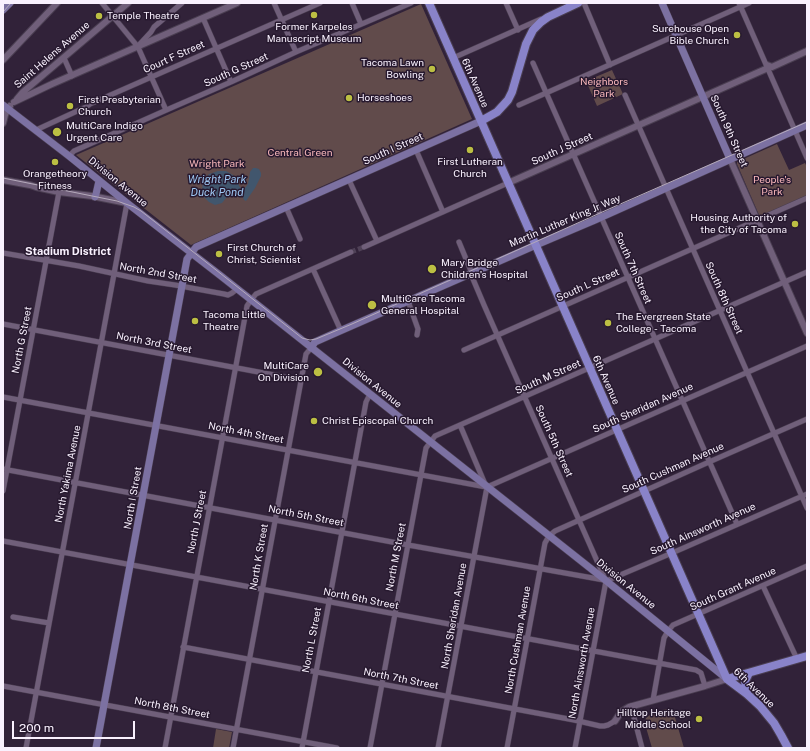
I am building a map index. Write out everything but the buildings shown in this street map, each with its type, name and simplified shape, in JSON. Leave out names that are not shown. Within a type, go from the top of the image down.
[{"type":"main road","points":[[3,10],[10,3]]},
{"type":"main road","name":"6th Avenue","points":[[429,3],[727,679],[760,706],[774,722],[788,748]]},
{"type":"main road","name":"South I Street","points":[[191,253],[196,247],[481,121],[497,112],[508,100],[512,92],[528,39],[537,26],[553,14],[578,3]]},
{"type":"main road","name":"South 9th Street","points":[[662,3],[730,159]]},
{"type":"main road","name":"Division Avenue","points":[[6,107],[606,581],[727,679]]},
{"type":"main road","name":"Martin Luther King Jr Way","points":[[310,348],[315,342],[807,125]]},
{"type":"main road","points":[[95,197],[99,181]]},
{"type":"main road","name":"North I Street","points":[[96,748],[187,259],[191,253]]},
{"type":"main road","points":[[727,679],[807,656]]},
{"type":"main road","points":[[747,694],[745,681],[749,673]]},
{"type":"street","points":[[3,60],[57,3]]},
{"type":"street","points":[[102,3],[138,47],[166,110]]},
{"type":"street","name":"Saint Helens Avenue","points":[[6,107],[14,102],[23,92],[128,3]]},
{"type":"street","points":[[138,47],[154,27],[182,3]]},
{"type":"street","points":[[14,102],[236,3]]},
{"type":"street","points":[[274,3],[296,52]]},
{"type":"street","name":"Court F Street","points":[[36,130],[90,104],[320,3]]},
{"type":"street","points":[[352,3],[361,24]]},
{"type":"street","name":"South G Street","points":[[69,156],[74,151],[296,52],[411,3]]},
{"type":"street","points":[[506,3],[518,30]]},
{"type":"street","points":[[584,3],[610,65]]},
{"type":"street","points":[[519,105],[740,5],[749,3]]},
{"type":"street","points":[[740,5],[769,68],[807,158]]},
{"type":"street","points":[[454,58],[553,14]]},
{"type":"street","points":[[203,18],[231,82]]},
{"type":"street","name":"South J Street","points":[[364,247],[807,51]]},
{"type":"street","points":[[64,58],[72,76]]},
{"type":"street","name":"South 7th Street","points":[[533,63],[737,524]]},
{"type":"street","points":[[32,85],[52,84]]},
{"type":"street","name":"South 8th Street","points":[[625,95],[774,434],[804,495],[807,508]]},
{"type":"street","points":[[3,123],[6,107]]},
{"type":"street","points":[[416,150],[443,212]]},
{"type":"street","name":"South 9th Street","points":[[730,159],[807,333]]},
{"type":"street","points":[[3,180],[59,192],[68,192]]},
{"type":"street","points":[[349,180],[377,241]]},
{"type":"street","points":[[30,185],[37,184],[68,192],[127,203]]},
{"type":"street","name":"North G Street","points":[[3,491],[5,469],[20,400],[59,192]]},
{"type":"street","name":"South L Street","points":[[464,350],[807,198]]},
{"type":"street","name":"North Yakima Avenue","points":[[26,748],[127,203]]},
{"type":"street","points":[[286,207],[300,239]]},
{"type":"street","name":"South 5th Street","points":[[459,242],[473,279],[606,581]]},
{"type":"street","name":"North 2nd Street","points":[[3,252],[148,281],[228,295],[237,289]]},
{"type":"street","points":[[251,300],[256,294],[351,252]]},
{"type":"street","points":[[314,269],[341,331]]},
{"type":"street","name":"South M Street","points":[[430,442],[435,436],[807,272]]},
{"type":"street","name":"North J Street","points":[[165,748],[235,368],[247,306],[251,300]]},
{"type":"street","points":[[408,301],[418,329],[417,334]]},
{"type":"street","name":"North 3rd Street","points":[[3,324],[301,380]]},
{"type":"street","name":"South Sheridan Avenue","points":[[487,487],[807,346]]},
{"type":"street","name":"North K Street","points":[[233,748],[306,354],[310,348]]},
{"type":"street","name":"North L Street","points":[[302,748],[366,402],[370,394]]},
{"type":"street","name":"North 4th Street","points":[[3,397],[487,487]]},
{"type":"street","name":"South Cushman Avenue","points":[[549,536],[555,531],[579,520],[807,419]]},
{"type":"street","points":[[460,426],[487,487]]},
{"type":"street","name":"North M Street","points":[[370,748],[426,448],[430,442]]},
{"type":"street","name":"North 5th Street","points":[[5,469],[606,581]]},
{"type":"street","name":"North Sheridan Avenue","points":[[438,748],[487,487]]},
{"type":"street","name":"South Ainsworth Avenue","points":[[606,581],[804,495]]},
{"type":"street","name":"North Cushman Avenue","points":[[507,748],[545,543],[549,536]]},
{"type":"street","name":"North 6th Street","points":[[3,541],[696,670],[701,673],[705,686]]},
{"type":"street","name":"South Grant Avenue","points":[[668,631],[673,625],[807,566]]},
{"type":"street","name":"North Ainsworth Avenue","points":[[575,748],[606,581]]},
{"type":"street","points":[[763,586],[797,659]]},
{"type":"street","points":[[13,617],[49,622]]},
{"type":"street","points":[[653,700],[664,638],[668,631]]},
{"type":"street","name":"North 7th Street","points":[[184,647],[604,726],[615,721]]},
{"type":"street","points":[[615,721],[622,711],[631,706],[727,679]]},
{"type":"street","name":"North 8th Street","points":[[3,686],[337,748]]},
{"type":"street","points":[[631,706],[642,748]]},
{"type":"green space","name":"Wright Park","points":[[421,4],[472,119],[191,245],[76,155]]},
{"type":"green space","name":"Neighbors Park","points":[[612,70],[623,94],[597,106],[586,81]]},
{"type":"green space","name":"People's Park","points":[[777,144],[789,170],[805,163],[807,167],[807,196],[762,216],[759,215],[737,162]]},
{"type":"green space","points":[[666,709],[674,714],[684,748],[652,748],[645,724],[646,718],[651,714]]},
{"type":"green space","points":[[216,729],[232,732],[229,748],[213,748]]},
{"type":"water","name":"Wright Park Duck Pond","points":[[253,168],[259,169],[261,176],[246,201],[244,200],[240,191],[230,193],[222,203],[215,205],[204,197],[202,192],[203,181],[209,174],[218,171],[226,171],[233,175],[242,189],[248,184],[250,172]]},
{"type":"tunnel","points":[[351,252],[364,247]]},
{"type":"tram line","points":[[3,12],[11,3]]},
{"type":"tram line","points":[[3,178],[117,201],[134,207],[302,338],[310,340],[316,339],[352,324],[807,122]]},
{"type":"place","name":"Former Karpeles Manuscript Museum","points":[[314,15]]},
{"type":"place","name":"Temple Theatre","points":[[99,16]]},
{"type":"place","name":"Surehouse Open Bible Church","points":[[737,35]]},
{"type":"place","name":"Tacoma Lawn Bowling","points":[[432,69]]},
{"type":"place","name":"Horseshoes","points":[[349,98]]},
{"type":"place","name":"First Presbyterian Church","points":[[70,106]]},
{"type":"place","name":"MultiCare Indigo Urgent Care","points":[[57,132]]},
{"type":"place","name":"First Lutheran Church","points":[[470,150]]},
{"type":"place","name":"Orangetheory Fitness","points":[[55,162]]},
{"type":"place","name":"Housing Authority of the City of Tacoma","points":[[795,224]]},
{"type":"place","name":"First Church of Christ, Scientist","points":[[219,254]]},
{"type":"place","name":"Mary Bridge Children's Hospital","points":[[432,269]]},
{"type":"place","name":"MultiCare Tacoma General Hospital","points":[[372,305]]},
{"type":"place","name":"Tacoma Little Theatre","points":[[195,321]]},
{"type":"place","name":"The Evergreen State College - Tacoma","points":[[608,323]]},
{"type":"place","name":"MultiCare On Division","points":[[318,372]]},
{"type":"place","name":"Christ Episcopal Church","points":[[314,421]]},
{"type":"place","name":"Hilltop Heritage Middle School","points":[[699,719]]},
{"type":"district","name":"Stadium District","points":[[68,252]]},
{"type":"park label","name":"Central Green","points":[[300,153]]}]
